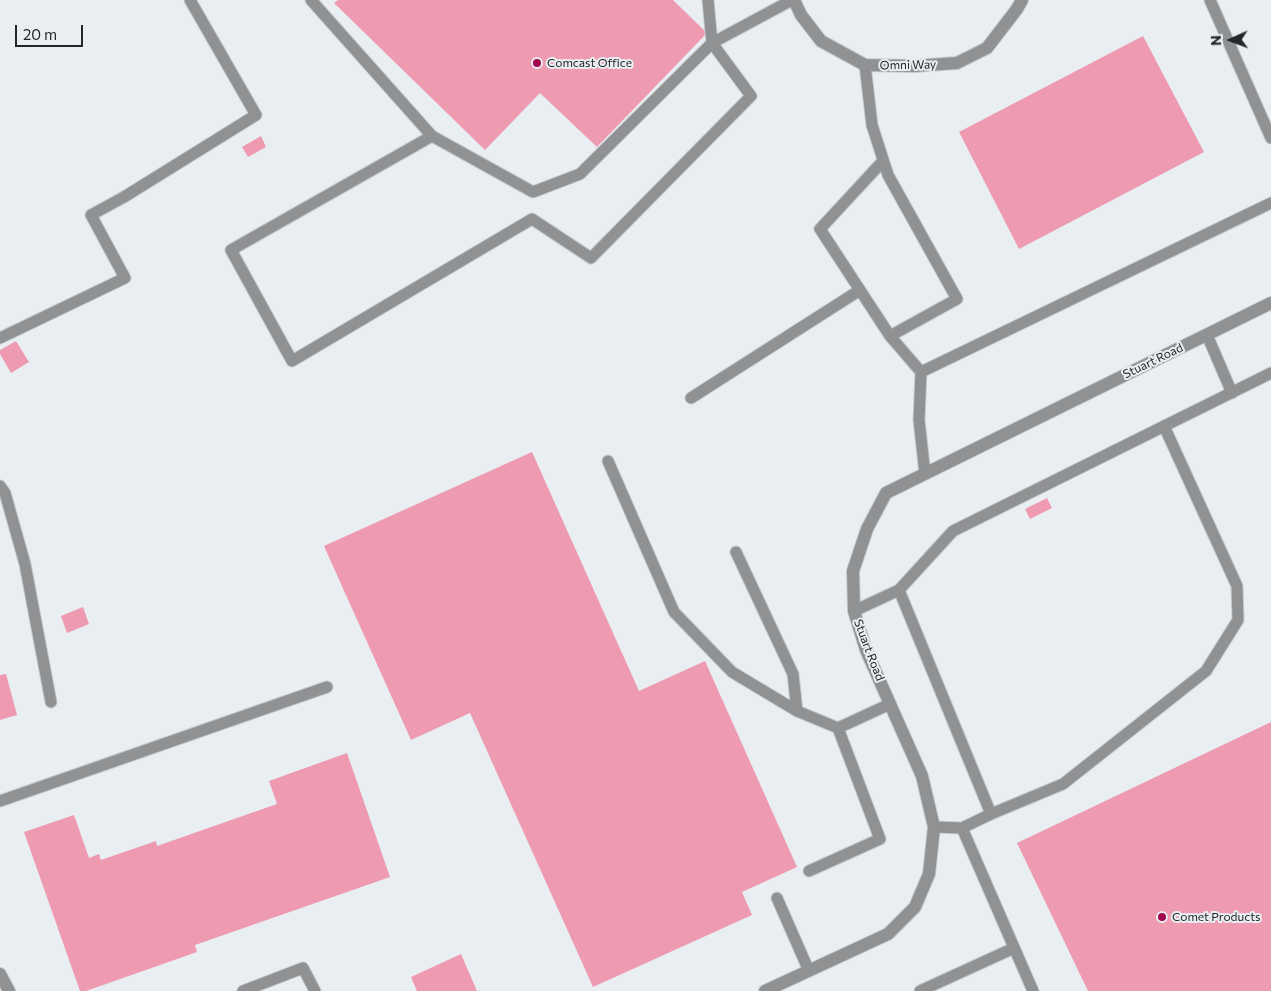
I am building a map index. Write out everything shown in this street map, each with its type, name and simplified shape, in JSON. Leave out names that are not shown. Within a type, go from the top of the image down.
[{"type":"street","name":"Omni Way","points":[[793,0],[801,15],[821,42],[865,65],[914,66],[956,63],[987,48],[1022,0]]},
{"type":"street","name":"Stuart Road","points":[[764,991],[778,988],[809,970],[888,934],[914,906],[928,874],[934,827],[922,776],[866,650],[854,611],[853,571],[867,529],[886,493],[1271,303]]},
{"type":"street","points":[[0,974],[9,991]]},
{"type":"lane","points":[[0,338],[124,278],[91,215],[124,197],[256,114],[190,0]]},
{"type":"lane","points":[[311,0],[432,136],[533,192],[580,174],[712,43],[793,0]]},
{"type":"lane","points":[[432,136],[231,250],[292,361],[532,219],[591,258],[750,96],[712,43],[708,0]]},
{"type":"lane","points":[[1210,0],[1271,138]]},
{"type":"lane","points":[[865,65],[872,125],[888,176],[957,299],[890,336]]},
{"type":"lane","points":[[883,161],[820,229],[890,336],[921,372],[919,420],[925,474]]},
{"type":"lane","points":[[921,372],[1271,203]]},
{"type":"lane","points":[[691,398],[860,290]]},
{"type":"lane","points":[[1207,335],[1232,393]]},
{"type":"lane","points":[[854,611],[899,590],[953,531],[1271,373]]},
{"type":"lane","points":[[934,827],[962,828],[1063,784],[1206,671],[1238,620],[1237,586],[1164,426]]},
{"type":"lane","points":[[608,461],[674,612],[732,672],[797,711],[838,728],[880,839],[809,871]]},
{"type":"lane","points":[[0,486],[5,492],[25,564],[50,702]]},
{"type":"lane","points":[[736,552],[793,674],[797,711]]},
{"type":"lane","points":[[899,590],[991,814]]},
{"type":"lane","points":[[0,801],[327,687]]},
{"type":"lane","points":[[838,728],[890,704]]},
{"type":"lane","points":[[962,828],[1033,991]]},
{"type":"lane","points":[[777,898],[809,970]]},
{"type":"lane","points":[[920,991],[1014,948]]},
{"type":"lane","points":[[243,991],[303,968],[315,991]]},
{"type":"building","name":"Comcast Office","points":[[338,0],[673,0],[707,33],[597,147],[540,93],[485,150],[334,3]]},
{"type":"building","points":[[1143,36],[1204,152],[1019,249],[959,132]]},
{"type":"building","points":[[261,136],[266,147],[248,157],[242,147]]},
{"type":"building","points":[[16,341],[29,362],[11,373],[0,354],[0,350]]},
{"type":"building","points":[[532,452],[639,691],[705,661],[797,867],[742,892],[752,915],[593,987],[470,713],[411,740],[324,546]]},
{"type":"building","points":[[1047,498],[1052,508],[1030,519],[1025,509]]},
{"type":"building","points":[[83,607],[89,624],[67,633],[61,616]]},
{"type":"building","points":[[6,674],[17,715],[0,720],[0,675]]},
{"type":"building","name":"Comet Products","points":[[1271,722],[1271,991],[1088,991],[1017,843]]},
{"type":"building","points":[[347,753],[390,877],[195,945],[197,952],[86,991],[80,991],[24,832],[74,815],[89,858],[99,854],[101,860],[156,841],[157,846],[277,804],[269,781]]},
{"type":"building","points":[[461,954],[477,991],[417,991],[411,977]]},
{"type":"place","name":"Comcast Office","points":[[537,63]]},
{"type":"place","name":"Comet Products","points":[[1162,917]]}]
